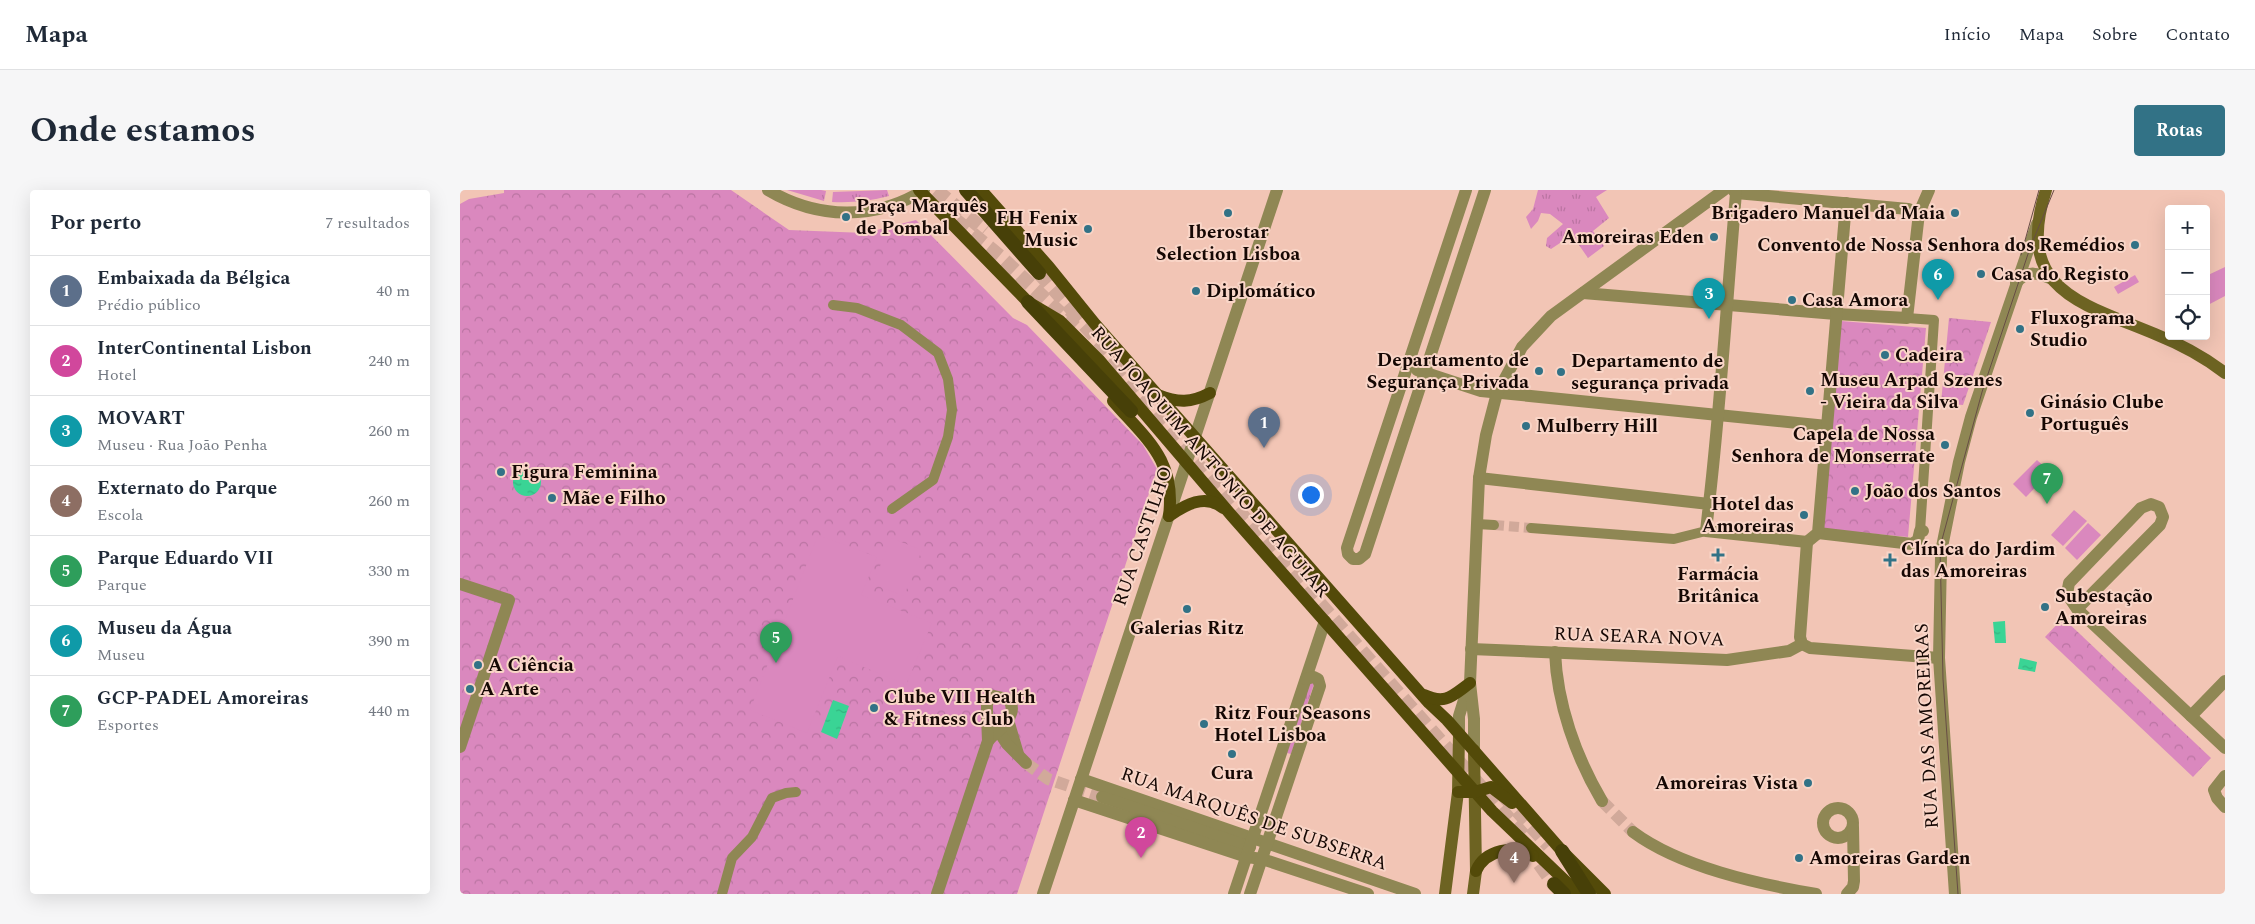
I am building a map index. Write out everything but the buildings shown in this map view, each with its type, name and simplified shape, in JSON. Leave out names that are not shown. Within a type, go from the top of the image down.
[{"type":"highway","points":[[966,190],[1039,273]]},
{"type":"highway","points":[[1028,302],[1131,411]]},
{"type":"highway","points":[[1560,848],[1589,894]]},
{"type":"highway","points":[[1554,884],[1564,894]]},
{"type":"main road","name":"RUA JOAQUIM ANTÓNIO DE AGUIAR","points":[[981,190],[1156,395],[1560,848]]},
{"type":"main road","points":[[2046,190],[2037,224],[2040,251],[2054,280],[2077,301],[2174,342],[2225,373]]},
{"type":"main road","name":"RUA JOAQUIM ANTÓNIO DE AGUIAR","points":[[922,191],[1028,302],[1047,312],[1066,327],[1119,382],[1232,516],[1475,792],[1545,863]]},
{"type":"main road","points":[[1028,302],[1056,340],[1160,455],[1169,478],[1171,496],[1169,516]]},
{"type":"main road","points":[[1156,395],[1181,402],[1190,402],[1210,393]]},
{"type":"main road","points":[[1140,431],[1168,442]]},
{"type":"main road","points":[[1169,516],[1188,505],[1206,501],[1217,504],[1232,516]]},
{"type":"main road","points":[[1419,692],[1432,699],[1445,700],[1470,682]]},
{"type":"main road","points":[[1446,894],[1458,792],[1459,734]]},
{"type":"main road","points":[[1473,894],[1476,871],[1474,750]]},
{"type":"main road","points":[[1458,792],[1475,792],[1491,787],[1497,790],[1560,848],[1605,894]]},
{"type":"main road","points":[[1476,871],[1483,859],[1490,855],[1512,850],[1526,851],[1545,863],[1579,894]]},
{"type":"street","points":[[768,190],[784,199],[814,210],[840,213],[880,210],[922,191]]},
{"type":"street","name":"RUA CASTILHO","points":[[1043,894],[1277,190]]},
{"type":"street","points":[[1466,190],[1347,548],[1348,554],[1353,559],[1361,558],[1365,554],[1485,190]]},
{"type":"street","points":[[1907,318],[1919,212],[1929,190]]},
{"type":"street","points":[[1474,750],[1474,719],[1470,682],[1479,478],[1486,435],[1497,393],[1522,347],[1531,336],[1550,316],[1583,292],[1731,191],[1908,209],[1919,212]]},
{"type":"street","points":[[1706,531],[1720,415],[1731,191]]},
{"type":"street","points":[[1818,533],[1846,203]]},
{"type":"street","name":"RUA DAS AMOREIRAS","points":[[1955,894],[1939,658],[1934,539],[1969,425],[2037,224]]},
{"type":"street","points":[[2016,282],[2023,275],[2032,272],[2054,280]]},
{"type":"street","points":[[1531,528],[1674,539],[1706,531],[1806,542],[1818,533],[1912,544],[1918,540],[1934,539],[1934,320],[1836,314],[1583,292]]},
{"type":"street","points":[[834,305],[857,308],[901,325],[938,353],[948,378],[952,410],[948,437],[936,471],[932,480],[892,509]]},
{"type":"street","points":[[1407,366],[1481,391],[1827,426]]},
{"type":"street","points":[[1479,478],[1709,504]]},
{"type":"street","points":[[2077,609],[2160,525],[2163,517],[2159,507],[2151,504],[2142,508],[2069,583],[2067,594],[2077,609],[2225,748]]},
{"type":"street","points":[[1477,524],[1494,525]]},
{"type":"street","points":[[1806,542],[1800,637],[1802,644],[1810,648],[1939,658]]},
{"type":"street","points":[[460,584],[509,600],[460,747]]},
{"type":"street","points":[[1234,894],[1325,621]]},
{"type":"street","name":"RUA SEARA NOVA","points":[[1471,649],[1727,660],[1789,651],[1802,644]]},
{"type":"street","points":[[1556,652],[1556,675],[1574,742],[1582,765],[1602,801]]},
{"type":"street","points":[[1250,894],[1320,686],[1318,679],[1314,677],[1306,679]]},
{"type":"street","points":[[2190,716],[2225,681]]},
{"type":"street","points":[[1459,734],[1459,716],[1470,682]]},
{"type":"street","points":[[988,742],[998,722]]},
{"type":"street","points":[[937,894],[988,742],[998,722]]},
{"type":"street","points":[[998,722],[1008,744],[1022,759]]},
{"type":"street","points":[[1280,756],[1294,761]]},
{"type":"street","points":[[2225,776],[2214,790],[2217,798],[2225,807]]},
{"type":"street","name":"RUA MARQUÊS DE SUBSERRA","points":[[1081,779],[1250,847],[1262,859],[1368,894]]},
{"type":"street","points":[[722,894],[732,858],[752,838],[772,798],[796,792]]},
{"type":"street","name":"RUA MARQUÊS DE SUBSERRA","points":[[1102,797],[1250,847]]},
{"type":"street","name":"RUA MARQUÊS DE SUBSERRA","points":[[1074,800],[1250,847],[1267,844],[1416,894]]},
{"type":"street","points":[[1847,894],[1853,887],[1854,881],[1853,822],[1849,812],[1844,809],[1834,808],[1830,810],[1824,818],[1825,828],[1852,846]]},
{"type":"street","points":[[1836,837],[1850,832],[1853,822]]},
{"type":"street","points":[[1632,832],[1654,847],[1673,856],[1769,884],[1816,894]]},
{"type":"green space","points":[[504,190],[731,190],[789,230],[865,233],[916,220],[1013,318],[1027,325],[1143,445],[1157,469],[1017,894],[460,894],[460,204],[469,199],[504,193]]},
{"type":"green space","points":[[787,190],[821,190],[826,191],[824,201]]},
{"type":"green space","points":[[887,190],[889,196],[882,198],[854,202],[832,202],[833,192]]},
{"type":"green space","points":[[1538,190],[1607,190],[1596,197],[1609,218],[1593,231],[1604,246],[1588,258],[1572,235],[1551,249],[1546,246],[1547,238],[1563,224],[1550,214],[1541,213],[1538,221],[1531,229],[1526,217],[1533,209]]},
{"type":"green space","points":[[2225,267],[2225,296],[2210,304],[2210,295],[2210,274]]},
{"type":"green space","points":[[2135,275],[2139,282],[2118,294],[2114,287]]},
{"type":"green space","points":[[1949,318],[1991,322],[1963,405],[1941,403]]},
{"type":"green space","points":[[1841,321],[1926,328],[1908,537],[1823,529]]},
{"type":"green space","points":[[2037,460],[2050,472],[2026,497],[2013,484]]},
{"type":"green space","points":[[2074,510],[2087,521],[2063,546],[2051,535]]},
{"type":"green space","points":[[2088,523],[2101,535],[2077,560],[2065,548]]},
{"type":"green space","points":[[818,535],[877,557],[861,595],[932,623],[906,685],[838,656],[807,733],[750,710]]},
{"type":"green space","points":[[891,538],[922,550],[904,596],[873,584]]},
{"type":"green space","points":[[2063,618],[2211,758],[2193,777],[2045,637]]},
{"type":"green space","points":[[1315,681],[1291,754],[1287,753],[1308,683]]},
{"type":"water","points":[[527,468],[537,472],[541,482],[537,492],[527,496],[517,492],[513,482],[517,472]]},
{"type":"water","points":[[2005,621],[2006,643],[1995,643],[1993,622]]},
{"type":"water","points":[[2020,658],[2037,662],[2035,672],[2018,669]]},
{"type":"water","points":[[833,700],[849,706],[837,739],[821,732]]},
{"type":"tunnel","points":[[936,190],[985,231]]},
{"type":"tunnel","points":[[940,207],[1002,258],[1075,327]]},
{"type":"tunnel","points":[[1039,273],[1078,316]]},
{"type":"tunnel","points":[[1070,310],[1127,371]]},
{"type":"tunnel","points":[[1112,367],[1525,837]]},
{"type":"tunnel","points":[[1494,525],[1531,528]]},
{"type":"tunnel","points":[[1026,763],[1048,779],[1102,797]]},
{"type":"tunnel","points":[[1503,795],[1549,846]]},
{"type":"tunnel","points":[[1602,801],[1633,832]]},
{"type":"tunnel","points":[[1527,847],[1554,884]]},
{"type":"tram line","points":[[2021,255],[2039,190]]},
{"type":"tram line","points":[[1958,894],[1943,679],[1940,547],[1982,392],[2030,248],[2054,190]]},
{"type":"place","name":"Iberostar Selection Lisboa","points":[[1228,213]]},
{"type":"place","name":"Brigadero Manuel da Maia","points":[[1955,213]]},
{"type":"place","name":"Praça Marquês de Pombal","points":[[846,217]]},
{"type":"place","name":"FH Fenix Music","points":[[1088,229]]},
{"type":"place","name":"Amoreiras Eden","points":[[1714,237]]},
{"type":"place","name":"Convento de Nossa Senhora dos Remédios","points":[[2135,245]]},
{"type":"place","name":"Casa do Registo","points":[[1981,274]]},
{"type":"place","name":"Diplomático","points":[[1196,291]]},
{"type":"place","name":"Casa Amora","points":[[1792,300]]},
{"type":"place","name":"Museu da Água","points":[[1938,300]]},
{"type":"place","name":"MOVART","points":[[1709,319]]},
{"type":"place","name":"Fluxograma Studio","points":[[2020,329]]},
{"type":"place","name":"Cadeira","points":[[1885,355]]},
{"type":"place","name":"Departamento de Segurança Privada","points":[[1539,371]]},
{"type":"place","name":"Departamento de segurança privada","points":[[1561,372]]},
{"type":"place","name":"Museu Arpad Szenes - Vieira da Silva","points":[[1810,391]]},
{"type":"place","name":"Ginásio Clube Português","points":[[2030,413]]},
{"type":"place","name":"Mulberry Hill","points":[[1526,426]]},
{"type":"place","name":"Capela de Nossa Senhora de Monserrate","points":[[1945,445]]},
{"type":"place","name":"Embaixada da Bélgica","points":[[1264,448]]},
{"type":"place","name":"Figura Feminina","points":[[501,472]]},
{"type":"place","name":"João dos Santos","points":[[1855,491]]},
{"type":"place","name":"Mãe e Filho","points":[[552,498]]},
{"type":"place","name":"GCP-PADEL Amoreiras","points":[[2047,504]]},
{"type":"place","name":"Hotel das Amoreiras","points":[[1804,515]]},
{"type":"place","name":"Farmácia Britânica","points":[[1718,555]]},
{"type":"place","name":"Clínica do Jardim das Amoreiras","points":[[1890,560]]},
{"type":"place","name":"Subestação Amoreiras","points":[[2045,607]]},
{"type":"place","name":"Galerias Ritz","points":[[1187,609]]},
{"type":"place","name":"Parque Eduardo VII","points":[[776,663]]},
{"type":"place","name":"A Ciência","points":[[478,665]]},
{"type":"place","name":"A Arte","points":[[470,689]]},
{"type":"place","name":"Clube VII Health & Fitness Club","points":[[874,708]]},
{"type":"place","name":"Ritz Four Seasons Hotel Lisboa","points":[[1204,724]]},
{"type":"place","name":"Cura","points":[[1232,754]]},
{"type":"place","name":"Amoreiras Vista","points":[[1808,783]]},
{"type":"place","name":"InterContinental Lisbon","points":[[1141,858]]},
{"type":"place","name":"Amoreiras Garden","points":[[1799,858]]},
{"type":"place","name":"Externato do Parque","points":[[1514,883]]}]
